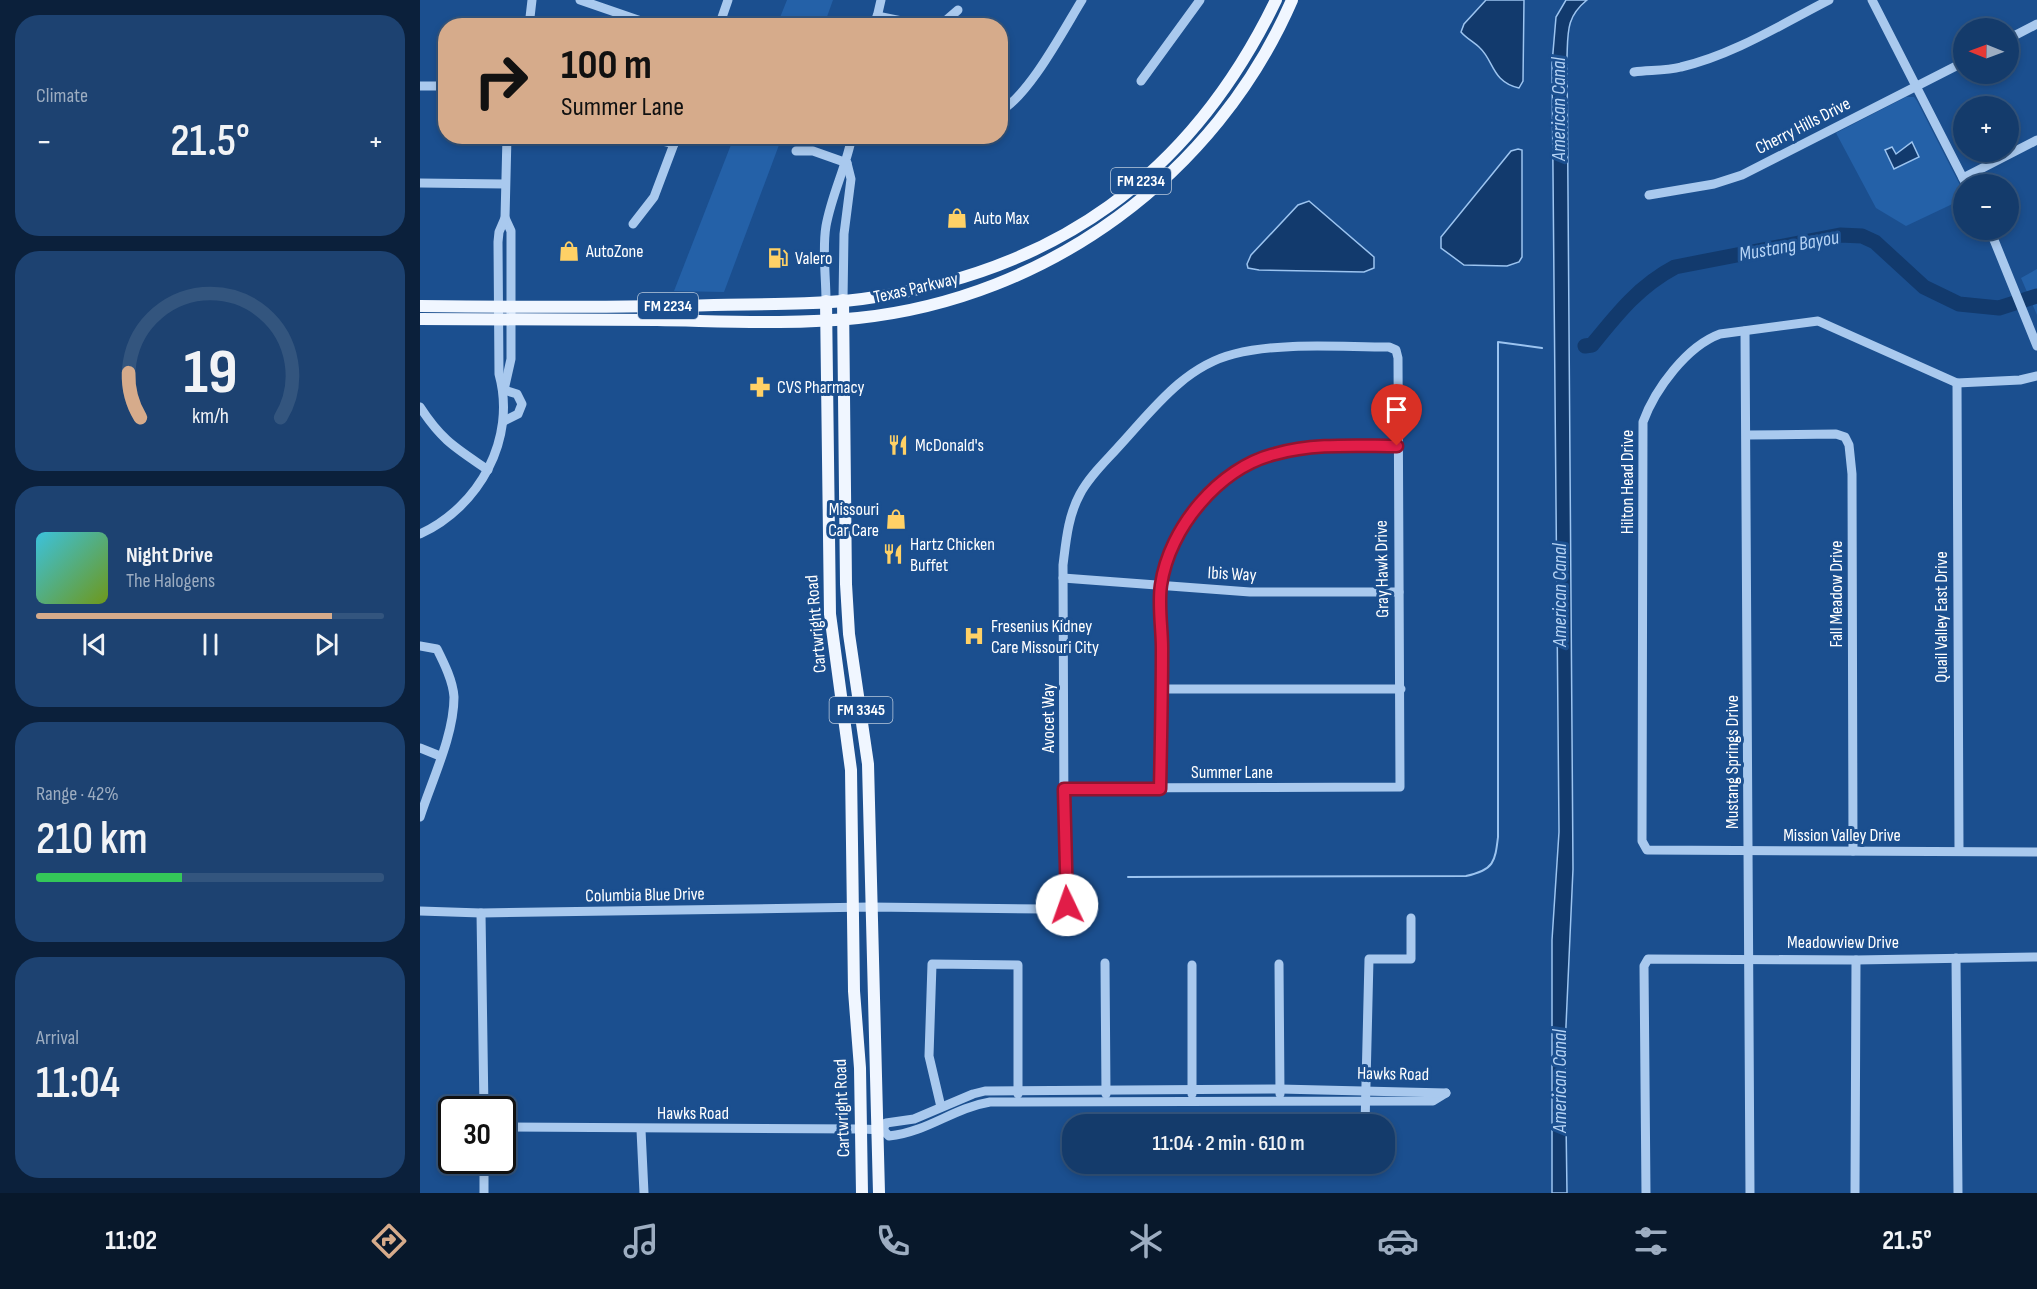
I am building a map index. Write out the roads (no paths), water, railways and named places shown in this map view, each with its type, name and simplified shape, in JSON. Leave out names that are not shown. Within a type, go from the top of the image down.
[{"type":"main road","name":"Texas Parkway","points":[[420,320],[504,312],[843,300],[912,290],[998,266],[1032,253],[1093,217],[1162,162],[1197,123],[1236,72],[1276,0]]},
{"type":"main road","name":"Texas Parkway","points":[[420,306],[717,321],[844,319],[919,308],[1000,284],[1050,260],[1115,220],[1148,196],[1175,169],[1228,108],[1271,43],[1292,0]]},
{"type":"main road","name":"Cartwright Road","points":[[843,300],[846,584],[850,646],[864,724],[869,789],[870,907],[881,1130],[879,1193]]},
{"type":"main road","name":"Cartwright Road","points":[[826,301],[829,586],[851,771],[862,1193]]},
{"type":"main road","points":[[828,484],[845,483]]},
{"type":"main road","points":[[829,586],[846,584]]},
{"type":"main road","points":[[847,727],[864,724]]},
{"type":"street","points":[[530,18],[532,0]]},
{"type":"street","points":[[580,0],[632,18]]},
{"type":"street","points":[[722,18],[728,0]]},
{"type":"street","points":[[877,18],[881,0]]},
{"type":"street","points":[[1008,107],[1026,88],[1082,0]]},
{"type":"street","points":[[1141,81],[1200,0]]},
{"type":"street","points":[[1634,72],[1678,68],[1701,62],[1728,51],[1829,0]]},
{"type":"street","points":[[1872,0],[1961,174]]},
{"type":"street","points":[[949,18],[958,10]]},
{"type":"street","points":[[2019,33],[2037,24]]},
{"type":"street","name":"Cherry Hills Drive","points":[[1649,195],[1714,184],[1742,175],[1953,67]]},
{"type":"street","points":[[420,86],[438,86]]},
{"type":"street","points":[[1977,174],[2037,140]]},
{"type":"street","points":[[420,534],[456,512],[488,470],[498,448],[504,421],[504,390],[510,367],[498,232],[505,218],[507,144]]},
{"type":"street","points":[[633,224],[654,197],[674,144]]},
{"type":"street","name":"Cartwright Road","points":[[826,301],[826,226],[839,175],[847,163],[851,144]]},
{"type":"street","points":[[796,151],[813,151],[847,163]]},
{"type":"street","name":"Cartwright Road","points":[[843,300],[844,234],[851,179],[847,163]]},
{"type":"street","points":[[420,183],[505,184]]},
{"type":"street","points":[[1994,240],[2037,346]]},
{"type":"street","name":"Hilton Head Drive","points":[[1647,850],[1642,841],[1643,422],[1651,400],[1694,347],[1705,339],[1720,334],[1818,321],[1957,382],[2020,380],[2037,376]]},
{"type":"street","name":"Mustang Springs Drive","points":[[1745,331],[1748,435],[1750,1193]]},
{"type":"street","name":"Avocet Way","points":[[870,907],[1045,909],[1067,905],[1063,578],[1068,525],[1080,494],[1094,474],[1182,381],[1231,355],[1259,349],[1389,347],[1396,350]]},
{"type":"street","name":"Gray Hawk Drive","points":[[1396,350],[1398,358],[1400,786]]},
{"type":"street","name":"Quail Valley East Drive","points":[[1957,382],[1959,850]]},
{"type":"street","points":[[504,390],[516,394],[522,404],[518,414],[504,421]]},
{"type":"street","points":[[420,407],[437,434],[451,447],[488,470]]},
{"type":"street","name":"Fall Meadow Drive","points":[[1748,435],[1836,434],[1845,437],[1849,445],[1852,474],[1853,851]]},
{"type":"street","points":[[1160,789],[1160,586],[1172,549],[1200,505],[1212,490],[1248,464],[1272,454],[1295,449],[1397,446]]},
{"type":"street","name":"Ibis Way","points":[[1063,578],[1251,592],[1399,592]]},
{"type":"street","points":[[420,646],[437,649],[451,681],[454,696],[448,736],[420,817]]},
{"type":"street","points":[[1161,689],[1401,689]]},
{"type":"street","points":[[420,748],[440,756]]},
{"type":"street","name":"Summer Lane","points":[[1064,789],[1400,786]]},
{"type":"street","name":"Mission Valley Drive","points":[[1647,850],[2037,852]]},
{"type":"street","name":"Columbia Blue Drive","points":[[420,911],[481,913],[870,907]]},
{"type":"street","points":[[481,913],[484,1096]]},
{"type":"street","points":[[1365,1114],[1369,959],[1411,959],[1411,918]]},
{"type":"street","name":"Meadowview Drive","points":[[1646,1193],[1644,966],[1648,958],[1856,960],[2037,957]]},
{"type":"street","points":[[1956,958],[1958,1193]]},
{"type":"street","points":[[1855,1193],[1856,960]]},
{"type":"street","points":[[1105,963],[1106,1103]]},
{"type":"street","points":[[941,1107],[928,1056],[932,964],[1018,965],[1018,1103]]},
{"type":"street","points":[[1279,964],[1280,1103]]},
{"type":"street","points":[[1192,965],[1192,1103]]},
{"type":"street","name":"Hawks Road","points":[[516,1127],[641,1130],[862,1129],[881,1130],[889,1136],[911,1133],[978,1104],[1433,1101],[1446,1093],[1280,1089],[1018,1090],[973,1094],[914,1119],[886,1123],[881,1130]]},
{"type":"street","points":[[641,1130],[644,1193]]},
{"type":"street","points":[[484,1174],[484,1193]]},
{"type":"water","points":[[1486,0],[1524,0],[1523,81],[1519,88],[1503,81],[1485,53],[1461,32],[1464,24]]},
{"type":"water","name":"American Canal","points":[[1566,0],[1587,0],[1572,19],[1568,32],[1567,57],[1573,869],[1565,1048],[1567,1193],[1552,1193],[1552,940],[1559,832],[1552,64],[1556,17]]},
{"type":"water","points":[[1912,142],[1919,157],[1894,169],[1885,150],[1892,147],[1896,154]]},
{"type":"water","points":[[1522,150],[1522,257],[1519,262],[1507,266],[1464,265],[1441,248],[1441,237],[1511,151]]},
{"type":"water","points":[[1309,201],[1374,257],[1374,268],[1364,272],[1248,268],[1247,264],[1251,255],[1298,205]]},
{"type":"waterway","name":"Mustang Bayou","points":[[1585,346],[1592,345],[1620,312],[1650,283],[1675,267],[1840,235],[1862,236],[1875,242],[1924,287],[1959,304],[1999,308],[2037,296]]},
{"type":"waterway","points":[[1128,877],[1466,876],[1488,868],[1496,853],[1498,837],[1498,342],[1542,348]]},
{"type":"place","name":"Auto Max","points":[[957,218]]},
{"type":"place","name":"AutoZone","points":[[569,251]]},
{"type":"place","name":"Valero","points":[[778,258]]},
{"type":"place","name":"CVS Pharmacy","points":[[760,387]]},
{"type":"place","name":"McDonald's","points":[[898,445]]},
{"type":"place","name":"Missouri Car Care","points":[[896,519]]},
{"type":"place","name":"Hartz Chicken Buffet","points":[[893,554]]},
{"type":"place","name":"Fresenius Kidney Care Missouri City","points":[[974,636]]}]
